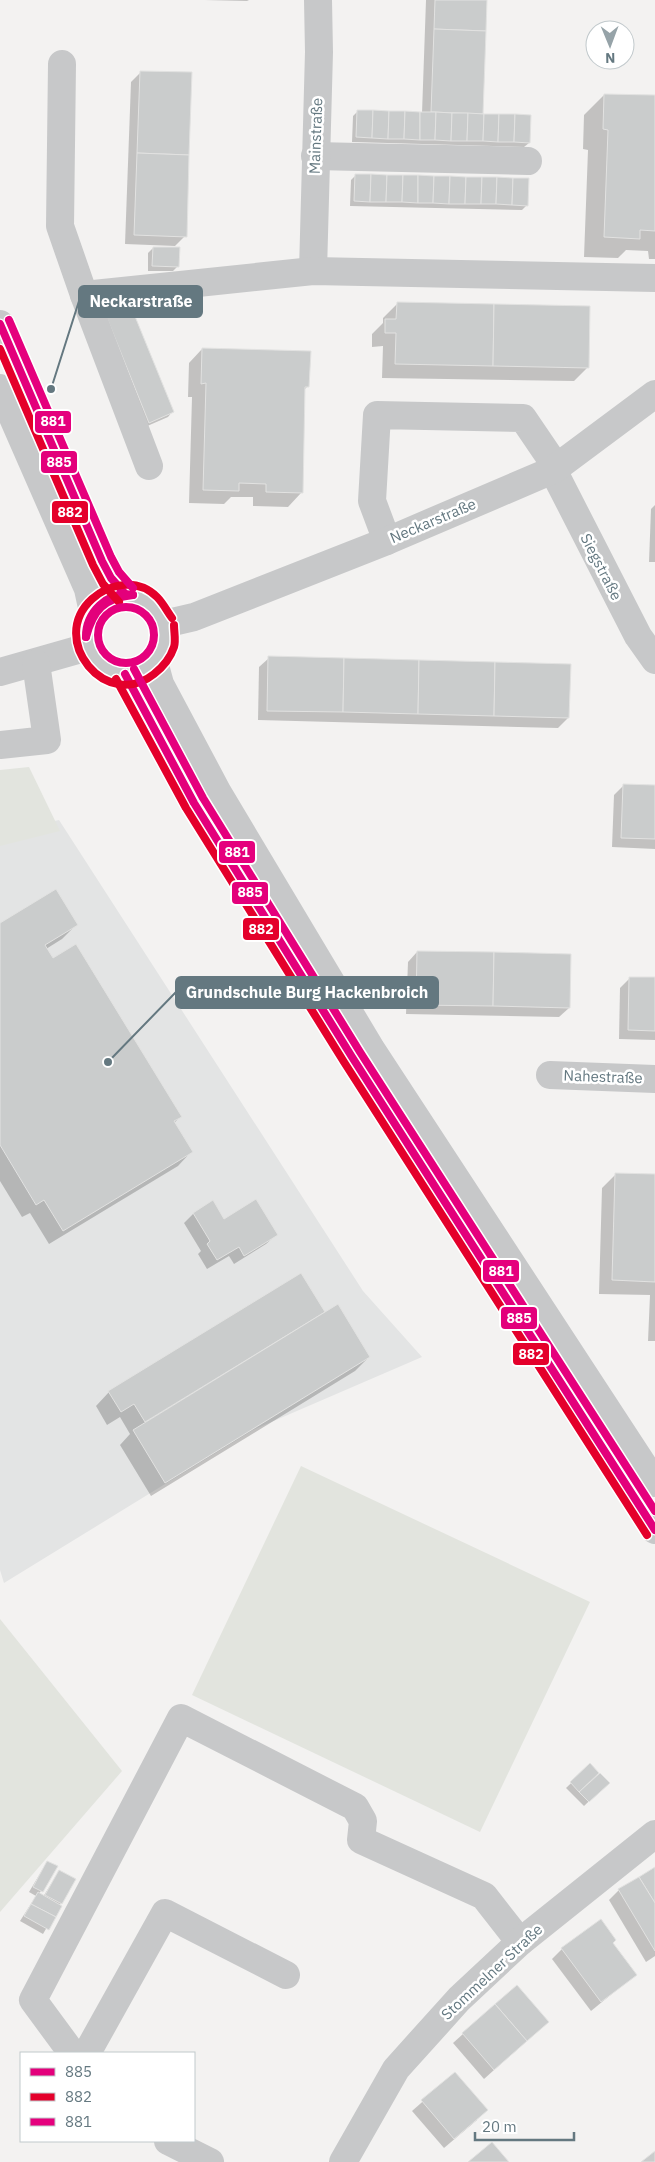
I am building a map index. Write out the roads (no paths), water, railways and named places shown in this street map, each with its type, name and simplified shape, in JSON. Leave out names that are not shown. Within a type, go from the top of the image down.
[{"type":"street","name":"Mainstraße","points":[[313,271],[319,52],[318,0]]},
{"type":"street","points":[[62,64],[60,226],[149,466]]},
{"type":"street","points":[[315,156],[528,161]]},
{"type":"street","points":[[84,295],[313,271],[655,278]]},
{"type":"street","points":[[0,324],[102,561],[110,578],[126,595]]},
{"type":"street","points":[[0,388],[88,589],[93,612]]},
{"type":"street","name":"Neckarstraße","points":[[164,624],[194,617],[387,540],[555,469],[655,394]]},
{"type":"street","name":"Siegstraße","points":[[387,540],[372,501],[377,415],[523,418],[555,469],[646,635],[655,660]]},
{"type":"street","points":[[126,595],[139,597],[150,603],[159,613],[164,624],[165,638],[162,651],[154,662],[136,673],[125,674],[112,672],[102,666],[88,648],[86,636],[88,623],[93,612],[102,603],[114,597],[126,595]]},
{"type":"street","points":[[0,672],[88,648]]},
{"type":"street","points":[[154,662],[160,684],[218,793],[371,1049],[655,1483]]},
{"type":"street","points":[[0,745],[47,740],[36,663]]},
{"type":"street","points":[[125,674],[194,803],[294,964],[655,1530]]},
{"type":"street","name":"Nahestraße","points":[[550,1075],[655,1079]]},
{"type":"street","points":[[71,2052],[33,2000],[181,1718],[355,1807],[363,1821],[361,1840],[484,1896],[520,1942]]},
{"type":"street","name":"Stommelner Straße","points":[[343,2162],[396,2070],[458,1999],[520,1942],[655,1834]]},
{"type":"street","points":[[88,2052],[165,1913],[286,1975]]},
{"type":"street","points":[[170,2142],[210,2162]]},
{"type":"place","name":"Neckarstraße","points":[[51,389]]},
{"type":"place","name":"Grundschule Burg Hackenbroich","points":[[108,1062]]}]
